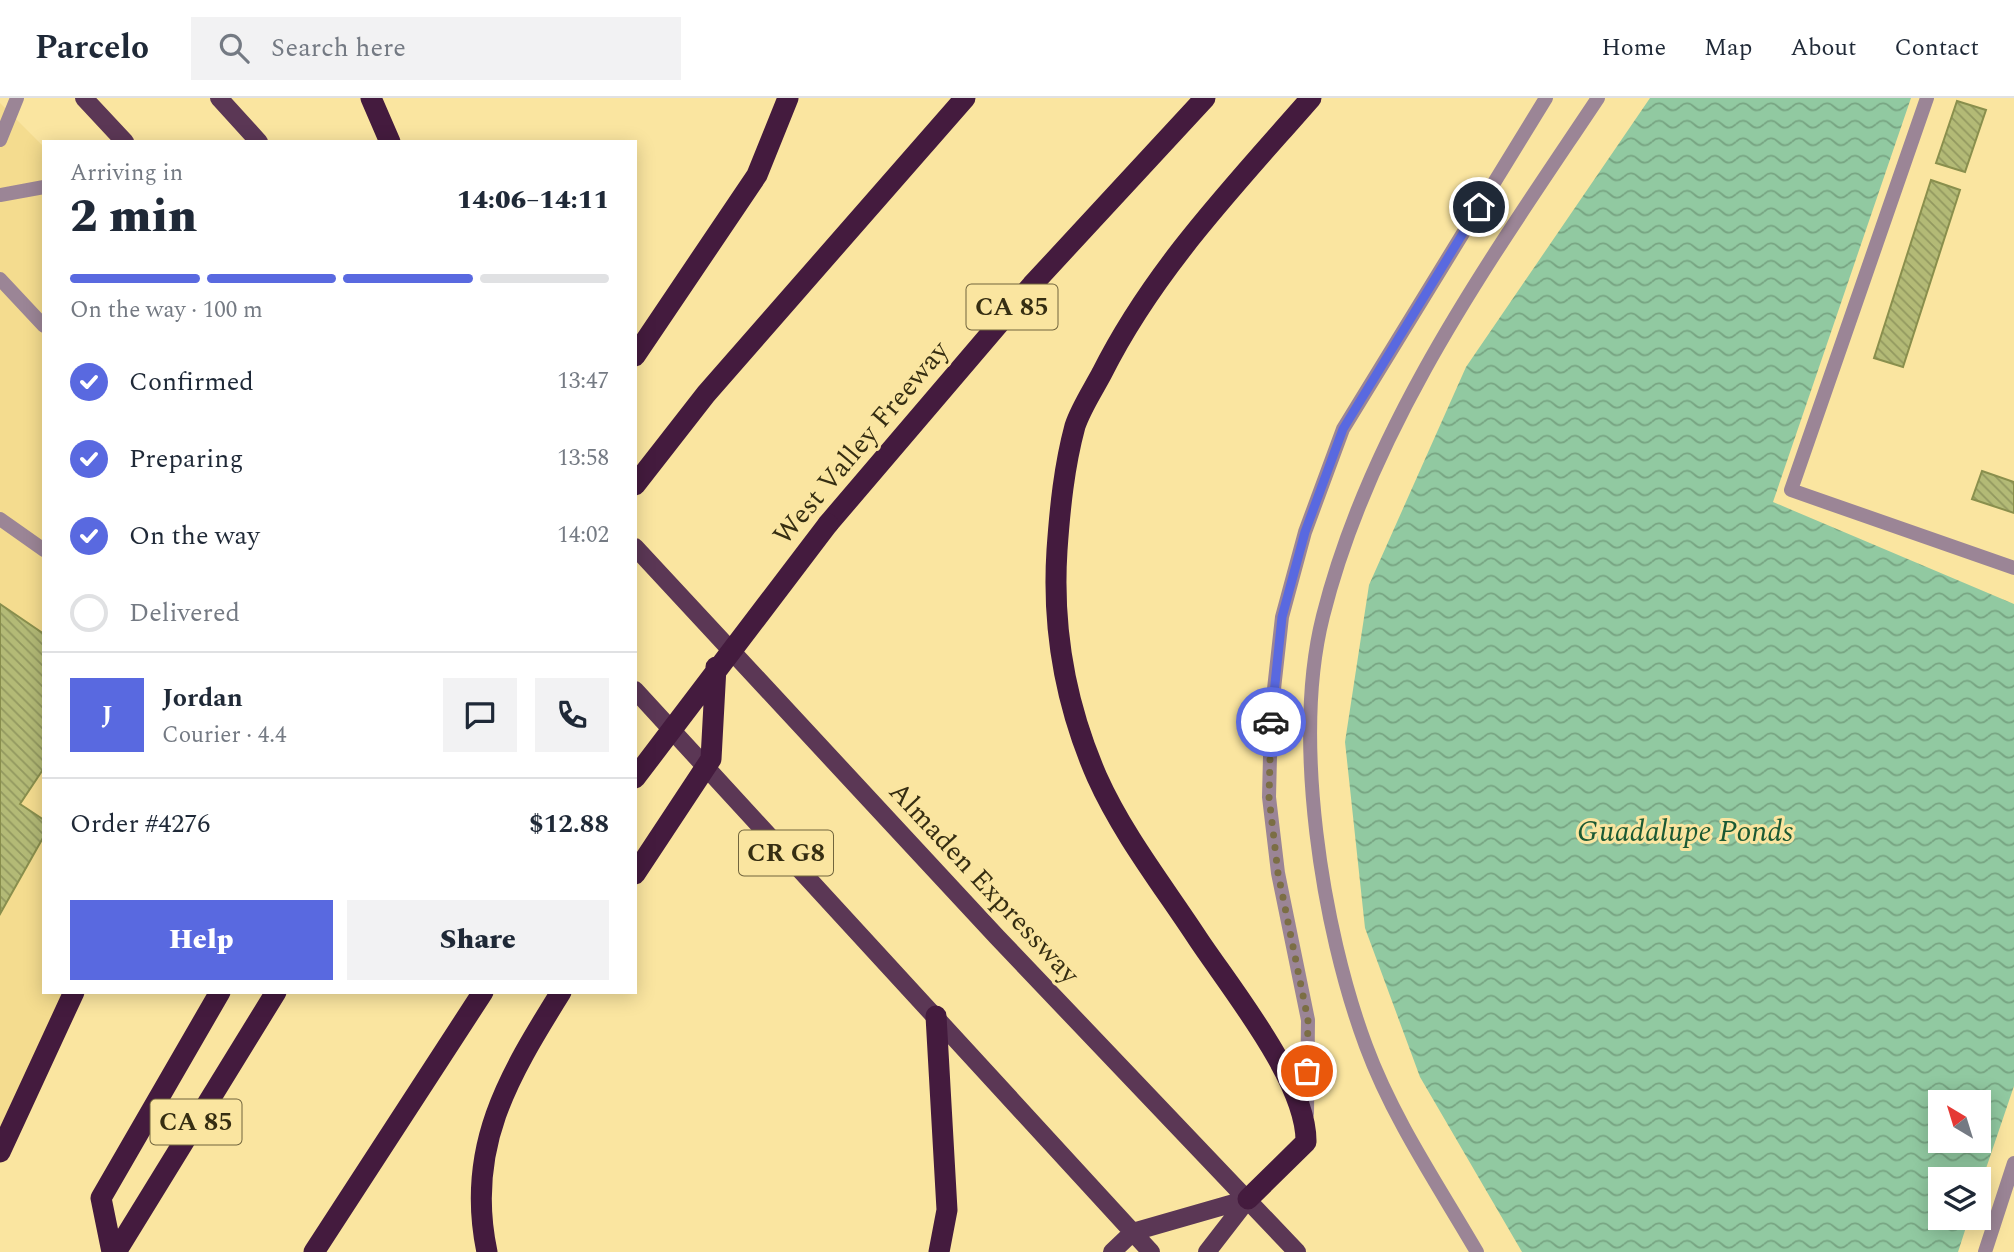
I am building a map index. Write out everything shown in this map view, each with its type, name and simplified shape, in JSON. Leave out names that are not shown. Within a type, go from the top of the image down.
[{"type":"highway","points":[[371,98],[389,140]]},
{"type":"highway","points":[[637,353],[757,175],[788,98]]},
{"type":"highway","points":[[637,482],[706,394],[965,98]]},
{"type":"highway","name":"West Valley Freeway","points":[[637,775],[716,667],[828,524],[1031,285],[1205,98]]},
{"type":"highway","points":[[1248,1199],[1306,1142],[1306,1122],[1275,1055],[1124,826],[1098,779],[1075,720],[1061,654],[1055,583],[1065,470],[1076,423],[1114,349],[1176,254],[1311,98]]},
{"type":"highway","points":[[637,871],[711,759],[716,667]]},
{"type":"highway","points":[[0,1152],[73,994]]},
{"type":"highway","points":[[114,1252],[101,1198],[219,994]]},
{"type":"highway","name":"CA 85","points":[[114,1252],[275,994]]},
{"type":"highway","points":[[314,1252],[483,994]]},
{"type":"highway","points":[[487,1252],[480,1220],[480,1179],[485,1146],[501,1097],[522,1054],[560,994]]},
{"type":"highway","points":[[936,1016],[947,1210],[939,1252]]},
{"type":"main road","points":[[84,98],[123,140]]},
{"type":"main road","points":[[219,98],[257,140]]},
{"type":"main road","name":"Almaden Expressway","points":[[637,549],[997,937],[1297,1252]]},
{"type":"main road","name":"CR G8","points":[[637,692],[1151,1252]]},
{"type":"main road","points":[[1112,1252],[1133,1232],[1248,1199]]},
{"type":"main road","points":[[1207,1252],[1248,1199]]},
{"type":"lane","points":[[0,140],[17,98]]},
{"type":"lane","points":[[1306,1122],[1308,1020],[1278,873],[1269,797],[1271,716],[1282,617],[1305,532],[1343,429],[1546,98]]},
{"type":"lane","points":[[1477,1252],[1405,1131],[1366,1047],[1343,975],[1326,895],[1314,814],[1313,679],[1322,618],[1348,532],[1385,445],[1473,287],[1598,98]]},
{"type":"lane","points":[[1927,98],[1791,490],[2014,568]]},
{"type":"lane","points":[[0,195],[42,187]]},
{"type":"lane","points":[[0,279],[42,325]]},
{"type":"lane","points":[[0,519],[42,549]]},
{"type":"lane","points":[[1985,1252],[2014,1163]]},
{"type":"shaded area","points":[[0,103],[42,145],[42,994],[73,994],[0,1152]]},
{"type":"water","name":"Guadalupe Ponds","points":[[1650,98],[1911,98],[1773,502],[2014,604],[2014,1086],[1992,1151],[1992,1090],[1928,1090],[1928,1153],[1991,1153],[1986,1167],[1928,1167],[1928,1230],[1965,1230],[1958,1252],[1522,1252],[1420,1077],[1365,928],[1345,742],[1369,585],[1466,367]]},
{"type":"building","points":[[1957,101],[1986,110],[1965,172],[1936,163]]},
{"type":"building","points":[[1931,180],[1960,190],[1903,367],[1874,358]]},
{"type":"building","points":[[1982,471],[2014,482],[2014,513],[1972,499]]},
{"type":"building","points":[[0,604],[42,633],[42,771],[20,804],[42,819],[42,840],[0,914]]},
{"type":"way so far","points":[[1271,722],[1269,797],[1278,873],[1308,1020],[1307,1071]]},
{"type":"route","points":[[1271,722],[1282,617],[1305,532],[1343,429],[1479,207]]}]
